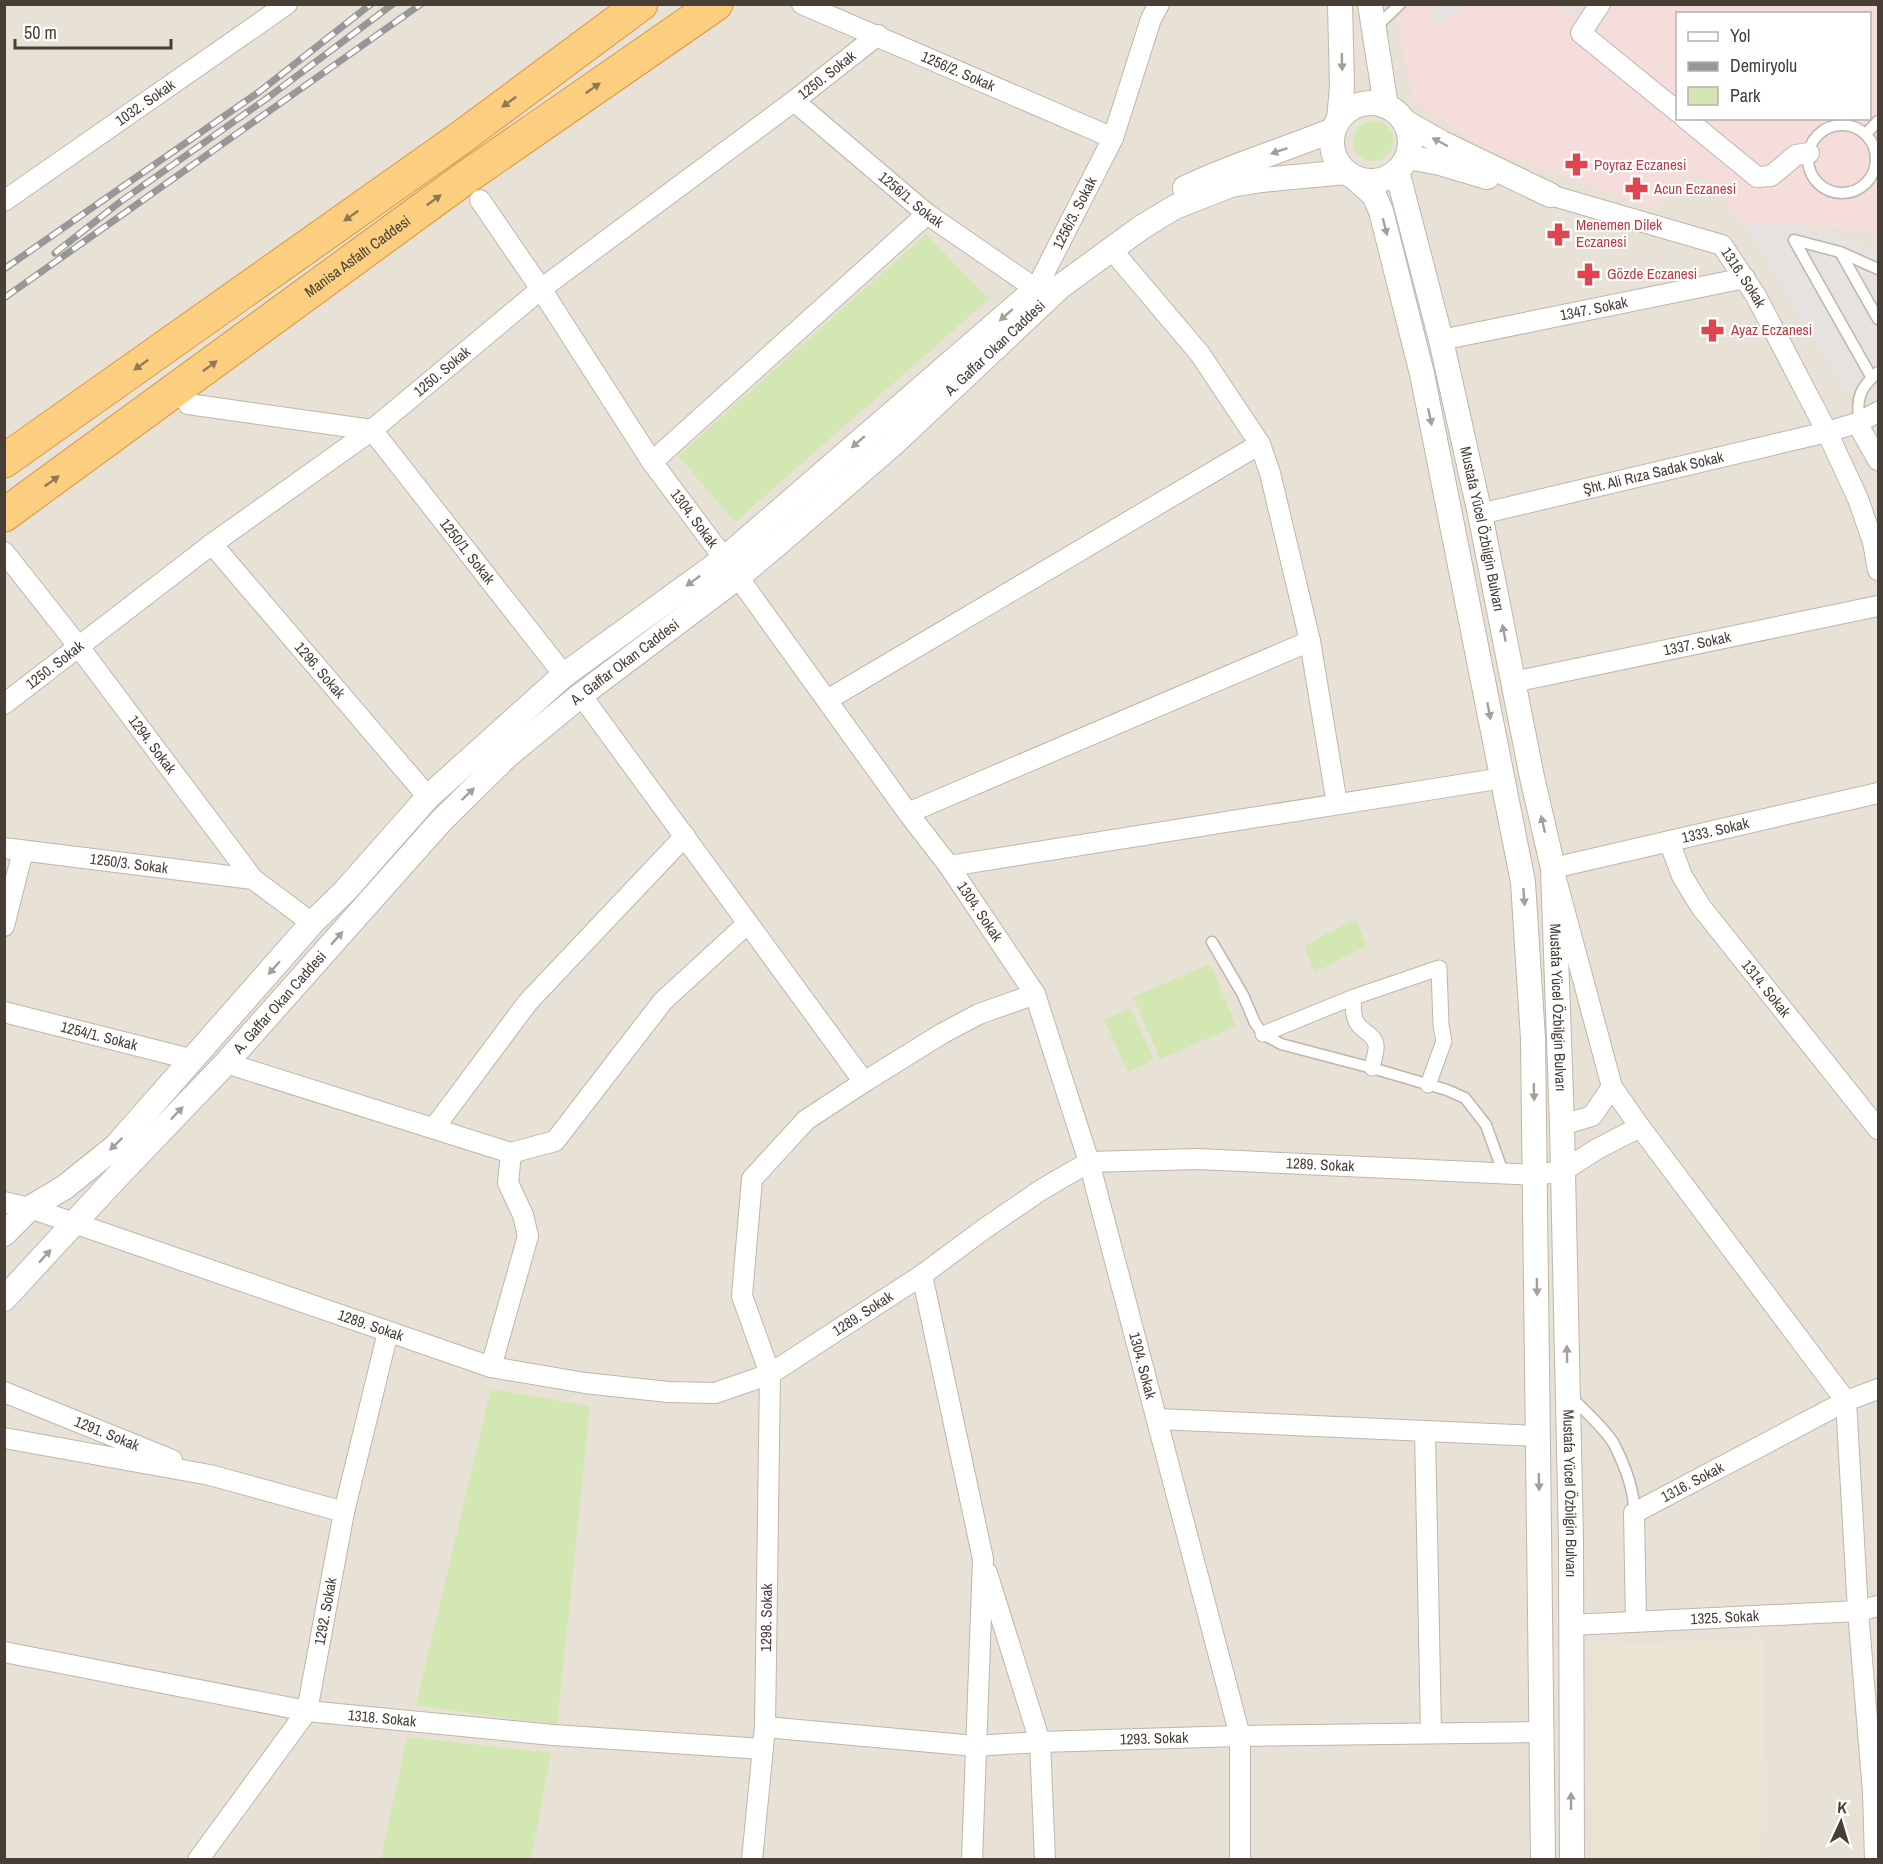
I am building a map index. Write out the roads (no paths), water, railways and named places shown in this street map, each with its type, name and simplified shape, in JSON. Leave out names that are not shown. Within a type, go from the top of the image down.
[{"type":"highway","points":[[4,461],[459,140],[641,4]]},
{"type":"highway","name":"Manisa Asfaltı Caddesi","points":[[4,515],[465,178],[716,4]]},
{"type":"street","name":"1032. Sokak","points":[[4,201],[287,4]]},
{"type":"street","name":"1256/2. Sokak","points":[[802,4],[1113,138]]},
{"type":"street","name":"1256/3. Sokak","points":[[1036,289],[1113,138],[1151,19],[1159,4]]},
{"type":"street","points":[[1340,4],[1342,87],[1332,141],[1333,153],[1338,164],[1351,176],[1378,181],[1388,178],[1402,164],[1410,139],[1405,122]]},
{"type":"street","points":[[1370,4],[1386,106]]},
{"type":"street","points":[[1600,4],[1581,33],[1676,111]]},
{"type":"street","name":"1250. Sokak","points":[[4,704],[212,544],[372,430],[541,289],[794,101],[878,35]]},
{"type":"street","name":"1256/1. Sokak","points":[[794,101],[927,214],[1036,289]]},
{"type":"street","points":[[1336,125],[1348,110],[1360,104],[1373,103],[1386,106],[1397,112],[1405,122],[1442,143],[1550,195]]},
{"type":"street","points":[[1687,120],[1757,177],[1771,176],[1797,155],[1809,153]]},
{"type":"street","name":"A. Gaffar Okan Caddesi","points":[[4,1299],[226,1062],[441,821],[507,756],[731,568],[1036,289],[1107,235],[1157,202],[1220,171],[1286,149],[1336,125]]},
{"type":"street","points":[[1402,164],[1440,163],[1550,195]]},
{"type":"street","name":"Mustafa Yücel Özbilgin Bulvarı","points":[[1402,164],[1480,514],[1553,868],[1568,1393],[1572,1860]]},
{"type":"street","name":"A. Gaffar Okan Caddesi","points":[[4,1233],[30,1208],[65,1187],[116,1146],[194,1060],[312,923],[345,891],[428,797],[564,675],[731,568],[893,444],[1061,286],[1142,227],[1175,207],[1231,185],[1262,180],[1351,176]]},
{"type":"street","name":"Mustafa Yücel Özbilgin Bulvarı","points":[[1351,176],[1374,195],[1381,210],[1422,374],[1523,882],[1533,1039],[1544,1860]]},
{"type":"street","name":"1316. Sokak","points":[[1550,195],[1722,245],[1756,296],[1827,432],[1858,499],[1873,542],[1878,570]]},
{"type":"street","name":"1304. Sokak","points":[[480,200],[541,289],[652,462],[949,866],[1035,994],[1089,1162],[1240,1736],[1240,1860]]},
{"type":"street","points":[[652,462],[927,214]]},
{"type":"street","points":[[1112,250],[1200,354],[1260,444],[1270,473],[1310,641],[1337,804]]},
{"type":"street","name":"1347. Sokak","points":[[1441,340],[1745,278]]},
{"type":"street","points":[[188,404],[372,430]]},
{"type":"street","name":"Şht. Ali Rıza Sadak Sokak","points":[[1480,514],[1827,432],[1858,422],[1878,412]]},
{"type":"street","points":[[1858,422],[1878,460]]},
{"type":"street","name":"1250/1. Sokak","points":[[372,430],[564,675]]},
{"type":"street","points":[[827,700],[1260,444]]},
{"type":"street","name":"1296. Sokak","points":[[212,544],[428,797]]},
{"type":"street","name":"1294. Sokak","points":[[4,552],[79,647],[253,879],[312,923]]},
{"type":"street","name":"1337. Sokak","points":[[1513,682],[1878,606]]},
{"type":"street","points":[[909,813],[1310,641]]},
{"type":"street","points":[[580,695],[864,1083]]},
{"type":"street","points":[[949,866],[1503,778]]},
{"type":"street","name":"1333. Sokak","points":[[1553,868],[1878,793]]},
{"type":"street","points":[[434,1128],[528,1002],[685,836]]},
{"type":"street","name":"1314. Sokak","points":[[1669,841],[1682,876],[1701,907],[1878,1129]]},
{"type":"street","points":[[4,926],[14,850]]},
{"type":"street","name":"1250/3. Sokak","points":[[14,850],[253,879]]},
{"type":"street","points":[[1553,868],[1612,1087],[1846,1401],[1858,1611],[1876,1792],[1875,1860]]},
{"type":"street","points":[[226,1062],[511,1153],[555,1141],[663,1001],[748,923]]},
{"type":"street","points":[[1263,1034],[1354,997],[1439,968],[1441,1024],[1444,1041],[1428,1085]]},
{"type":"street","points":[[770,1374],[742,1296],[752,1179],[806,1120],[943,1033],[979,1014],[1035,994]]},
{"type":"street","points":[[1354,997],[1353,1011],[1356,1023],[1373,1038],[1376,1044],[1372,1068]]},
{"type":"street","name":"1254/1. Sokak","points":[[4,1012],[194,1060]]},
{"type":"street","points":[[1562,1125],[1592,1116],[1612,1087]]},
{"type":"street","name":"1289. Sokak","points":[[30,1208],[491,1367],[585,1383],[668,1392],[715,1393],[770,1374],[922,1275],[1041,1190],[1089,1162],[1198,1159],[1535,1175],[1563,1171],[1596,1149],[1640,1127]]},
{"type":"street","points":[[491,1367],[528,1236],[523,1215],[508,1183],[511,1153]]},
{"type":"street","points":[[4,1202],[30,1208]]},
{"type":"street","points":[[922,1275],[983,1559],[1040,1742],[1045,1860]]},
{"type":"street","name":"1292. Sokak","points":[[198,1860],[307,1711],[344,1512],[388,1332]]},
{"type":"street","name":"1298. Sokak","points":[[752,1860],[765,1727],[770,1374]]},
{"type":"street","name":"1316. Sokak","points":[[1634,1513],[1846,1401],[1878,1389]]},
{"type":"street","name":"1291. Sokak","points":[[4,1392],[210,1475]]},
{"type":"street","points":[[1158,1419],[1539,1436]]},
{"type":"street","points":[[1425,1431],[1431,1733]]},
{"type":"street","name":"1291. Sokak","points":[[4,1438],[210,1475],[344,1512]]},
{"type":"street","points":[[1634,1513],[1636,1622]]},
{"type":"street","points":[[972,1860],[983,1559]]},
{"type":"street","name":"1325. Sokak","points":[[1571,1625],[1858,1611],[1878,1606]]},
{"type":"street","name":"1318. Sokak","points":[[4,1652],[307,1711],[553,1736],[763,1749]]},
{"type":"street","name":"1293. Sokak","points":[[765,1727],[975,1746],[1240,1736],[1542,1732]]},
{"type":"lane","points":[[1373,31],[1400,4]]},
{"type":"lane","points":[[1866,134],[1878,121]]},
{"type":"lane","points":[[1837,125],[1847,125],[1866,134],[1873,144],[1876,155],[1876,167],[1871,178],[1853,192],[1841,194],[1819,185],[1808,165],[1812,143],[1818,135],[1837,125]]},
{"type":"lane","points":[[1858,422],[1857,404],[1865,385],[1875,375],[1794,240],[1840,252],[1878,269]]},
{"type":"lane","points":[[1840,252],[1878,319]]},
{"type":"lane","points":[[1212,942],[1263,1034],[1281,1044],[1372,1068],[1465,1098],[1486,1125],[1504,1175]]},
{"type":"lane","points":[[1568,1393],[1613,1443],[1629,1483],[1634,1501],[1634,1513]]},
{"type":"railway","points":[[4,269],[259,92],[371,4]]},
{"type":"railway","points":[[55,253],[120,202],[266,99],[393,4]]},
{"type":"railway","points":[[4,298],[421,4]]},
{"type":"place","name":"Poyraz Eczanesi","points":[[1576,165]]},
{"type":"place","name":"Acun Eczanesi","points":[[1636,189]]},
{"type":"place","name":"Menemen Dilek Eczanesi","points":[[1558,234]]},
{"type":"place","name":"Gözde Eczanesi","points":[[1589,274]]},
{"type":"place","name":"Ayaz Eczanesi","points":[[1713,330]]}]
